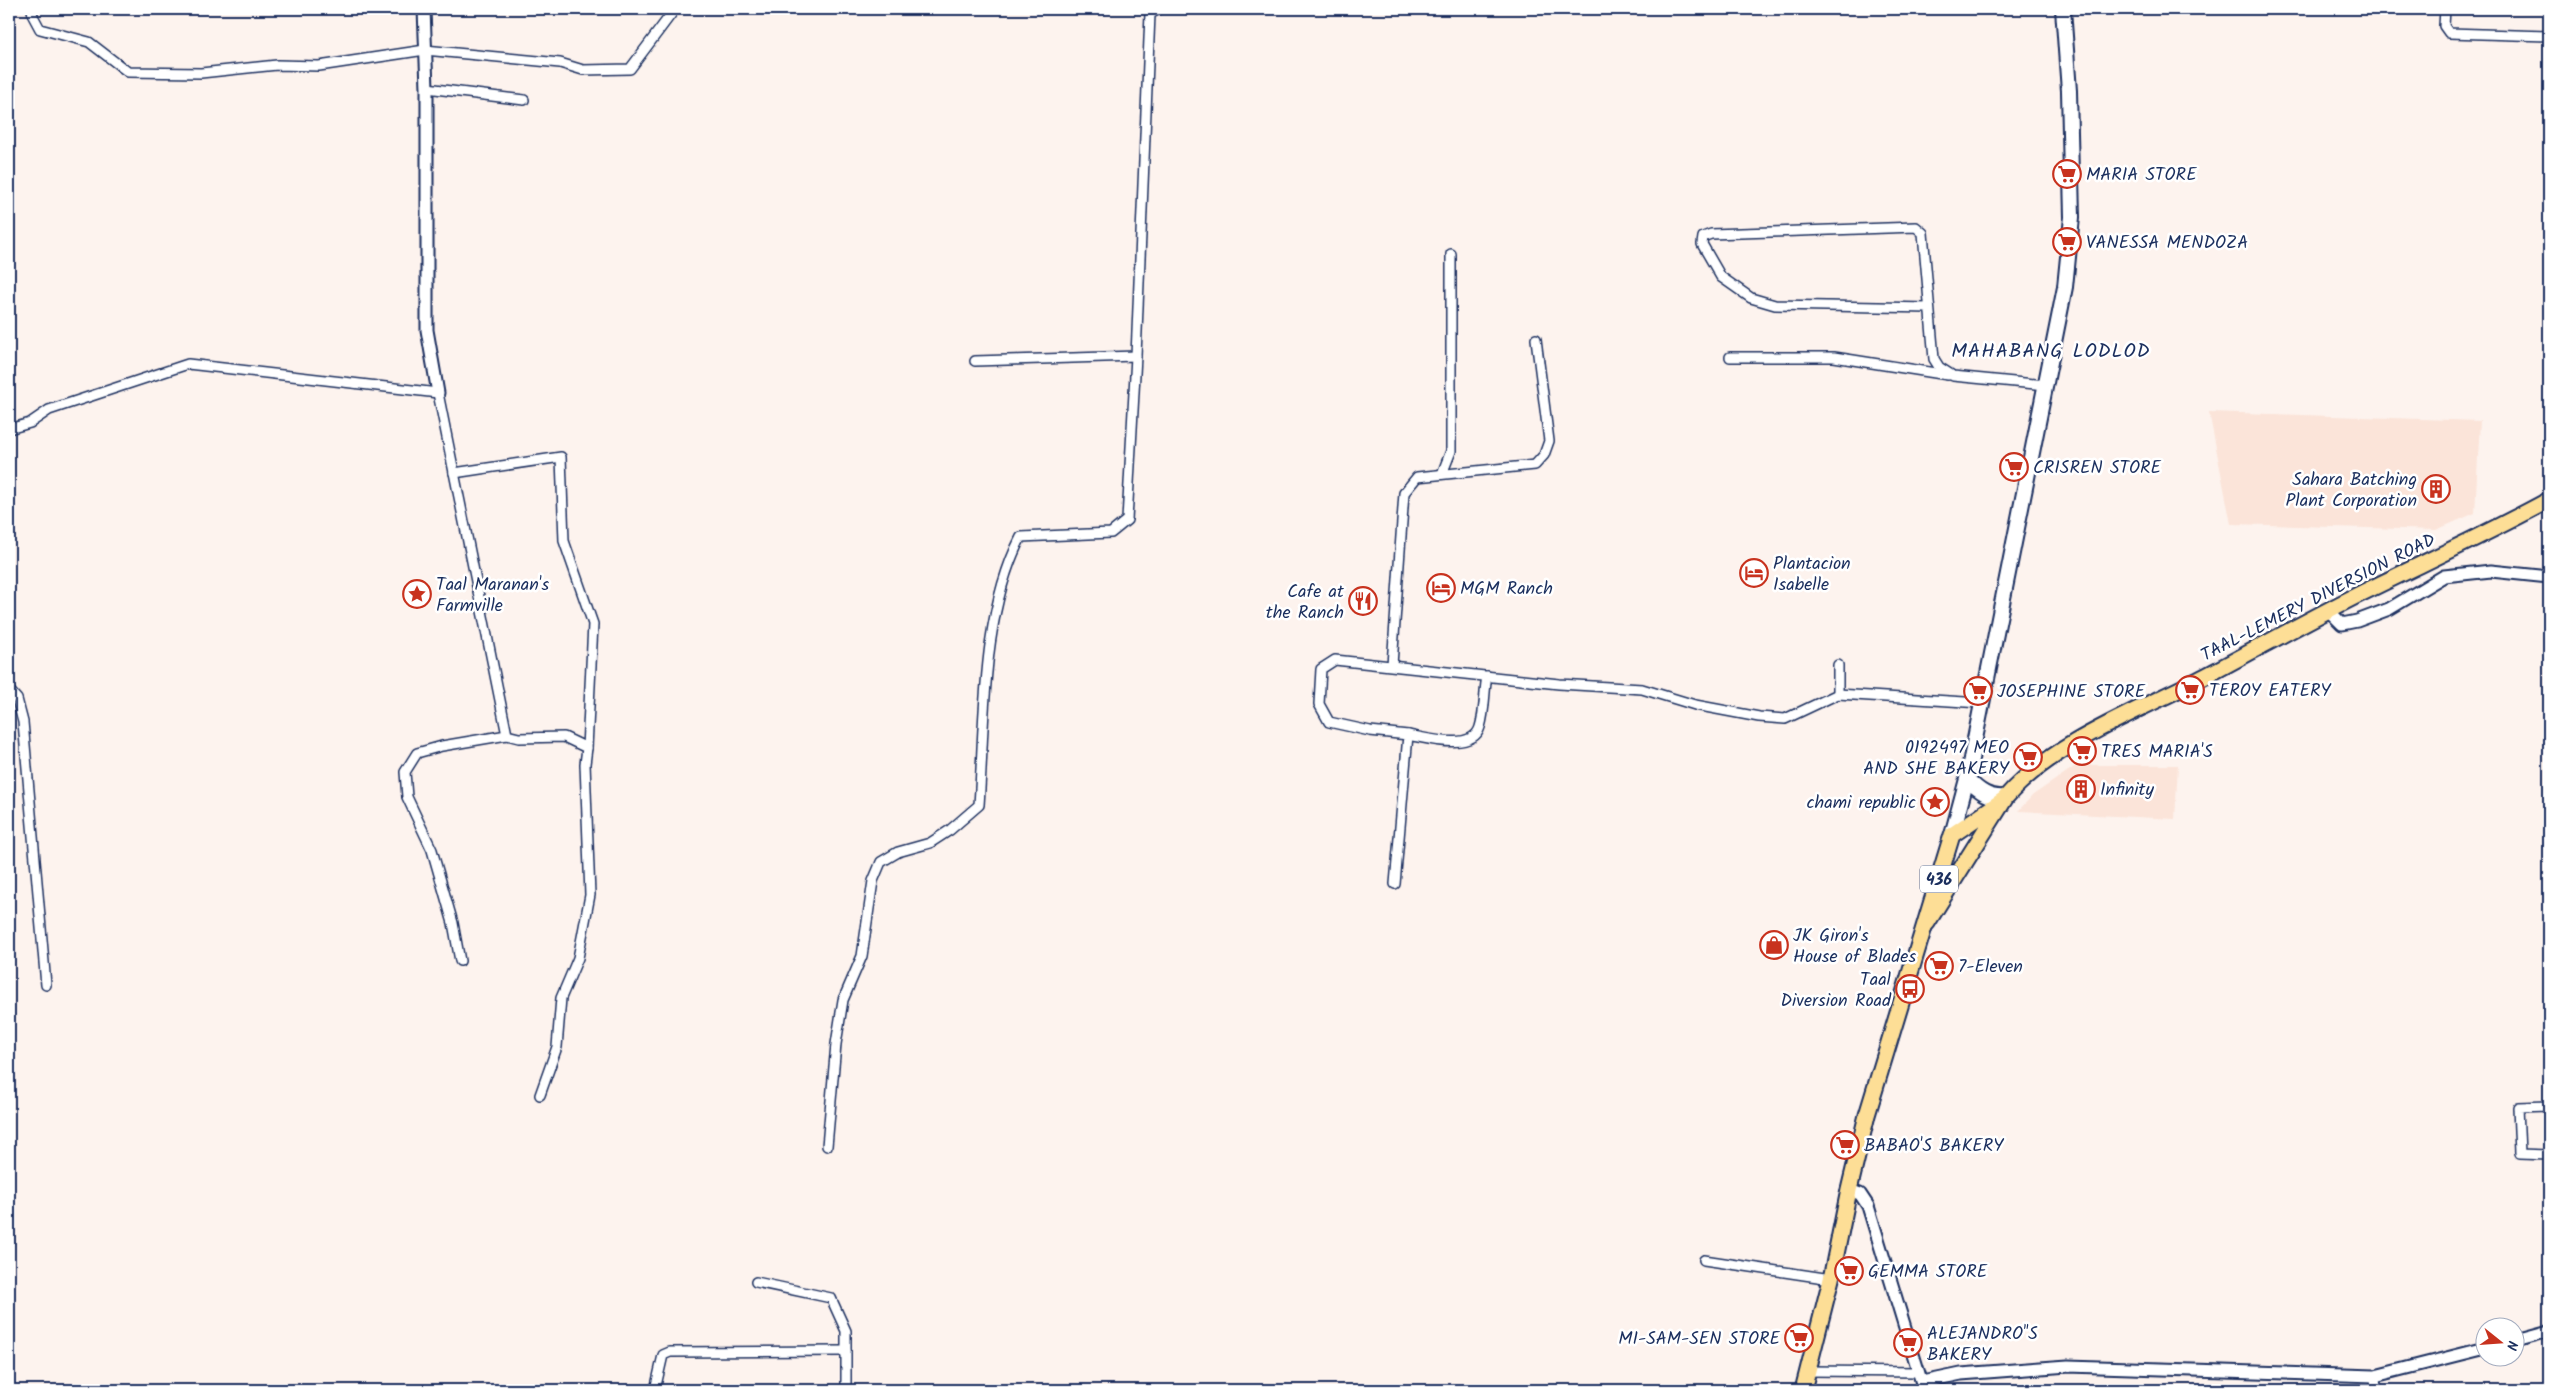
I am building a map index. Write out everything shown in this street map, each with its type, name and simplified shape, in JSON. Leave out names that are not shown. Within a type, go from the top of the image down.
[{"type":"main road","name":"436","points":[[1803,1390],[1831,1279],[1849,1190],[1867,1115],[1926,923],[1967,779],[2046,385],[2064,287],[2072,217],[2069,92],[2063,9]]},
{"type":"main road","name":"TAAL-LEMERY DIVERSION ROAD","points":[[1926,923],[2006,798],[2016,786],[2047,761],[2116,719],[2202,678],[2549,500]]},
{"type":"main road","points":[[1967,779],[1988,796],[1995,799],[2006,798]]},
{"type":"main road","name":"TAAL-LEMERY DIVERSION ROAD","points":[[1952,835],[2006,798]]},
{"type":"street","points":[[32,9],[33,16],[40,29],[89,42],[128,72],[200,73],[277,65],[319,66],[425,50],[560,63],[583,70],[630,69],[676,9]]},
{"type":"street","points":[[424,9],[427,88],[427,330],[507,735]]},
{"type":"street","points":[[827,1146],[836,1044],[843,1000],[862,956],[874,881],[881,862],[898,852],[930,843],[950,830],[979,805],[991,644],[998,600],[1008,563],[1021,537],[1111,533],[1127,520],[1136,356],[1150,14],[1160,9]]},
{"type":"street","points":[[2445,9],[2444,26],[2449,33],[2549,36]]},
{"type":"street","points":[[427,88],[524,100]]},
{"type":"street","points":[[1929,308],[1774,305],[1751,298],[1721,277],[1702,244],[1703,238],[1711,234],[1916,227],[1923,233],[1934,359],[1939,368],[1953,376]]},
{"type":"street","points":[[1442,474],[1451,451],[1452,254]]},
{"type":"street","points":[[1392,665],[1404,493],[1417,477],[1535,465],[1544,455],[1549,441],[1536,339]]},
{"type":"street","points":[[975,361],[1136,356]]},
{"type":"street","points":[[1730,357],[1834,358],[1953,376],[2046,385]]},
{"type":"street","points":[[9,429],[30,423],[48,410],[188,364],[438,393]]},
{"type":"street","points":[[454,473],[560,457],[564,542],[592,624],[585,764],[590,894],[578,958],[561,998],[557,1047],[540,1095]]},
{"type":"street","points":[[2328,612],[2342,624],[2357,621],[2389,609],[2444,576],[2491,571],[2549,577]]},
{"type":"street","points":[[1486,676],[1480,729],[1471,738],[1455,743],[1370,731],[1329,722],[1319,704],[1321,670],[1335,660],[1392,665],[1559,684],[1642,689],[1695,705],[1759,717],[1785,719],[1838,694],[1981,703]]},
{"type":"street","points":[[1838,665],[1838,694]]},
{"type":"street","points":[[9,690],[17,698],[23,722],[46,985]]},
{"type":"street","points":[[460,961],[453,923],[432,850],[407,797],[405,772],[417,753],[442,746],[507,735],[519,738],[564,737],[587,748]]},
{"type":"street","points":[[1395,884],[1408,735]]},
{"type":"street","points":[[2549,1106],[2518,1107],[2520,1154],[2549,1154]]},
{"type":"street","points":[[1849,1190],[1860,1194],[1868,1206],[1922,1382]]},
{"type":"street","points":[[1704,1260],[1831,1279]]},
{"type":"street","points":[[756,1282],[830,1298],[846,1331],[846,1390]]},
{"type":"street","points":[[2526,1337],[2549,1331]]},
{"type":"street","points":[[655,1390],[661,1360],[663,1355],[670,1352],[846,1350]]},
{"type":"street","points":[[1808,1371],[1922,1382],[1961,1374],[2068,1366],[2374,1376],[2476,1350]]},
{"type":"street","points":[[2374,1376],[2376,1390]]},
{"type":"shaded area","points":[[2209,412],[2480,421],[2475,513],[2436,530],[2231,524]]},
{"type":"shaded area","points":[[2077,765],[2178,765],[2175,819],[2018,811],[2033,795]]},
{"type":"place","name":"MARIA STORE","points":[[2067,174]]},
{"type":"place","name":"VANESSA MENDOZA","points":[[2067,242]]},
{"type":"place","name":"CRISREN STORE","points":[[2014,467]]},
{"type":"place","name":"Sahara Batching Plant Corporation","points":[[2436,489]]},
{"type":"place","name":"Plantacion Isabelle","points":[[1754,573]]},
{"type":"place","name":"MGM Ranch","points":[[1441,588]]},
{"type":"place","name":"Taal Maranan's Farmville","points":[[417,594]]},
{"type":"place","name":"Cafe at the Ranch","points":[[1363,601]]},
{"type":"place","name":"TEROY EATERY","points":[[2190,690]]},
{"type":"place","name":"JOSEPHINE STORE","points":[[1978,691]]},
{"type":"place","name":"TRES MARIA'S","points":[[2082,751]]},
{"type":"place","name":"0192497 MEO AND SHE BAKERY","points":[[2028,757]]},
{"type":"place","name":"Infinity","points":[[2081,789]]},
{"type":"place","name":"chami republic","points":[[1935,802]]},
{"type":"place","name":"JK Giron's House of Blades","points":[[1774,945]]},
{"type":"place","name":"7-Eleven","points":[[1939,966]]},
{"type":"place","name":"Taal Diversion Road","points":[[1910,989]]},
{"type":"place","name":"BABAO'S BAKERY","points":[[1845,1145]]},
{"type":"place","name":"GEMMA STORE","points":[[1849,1271]]},
{"type":"place","name":"MI-SAM-SEN STORE","points":[[1799,1338]]},
{"type":"place","name":"ALEJANDRO''S BAKERY","points":[[1908,1343]]},
{"type":"district","name":"MAHABANG LODLOD","points":[[2051,350]]}]
